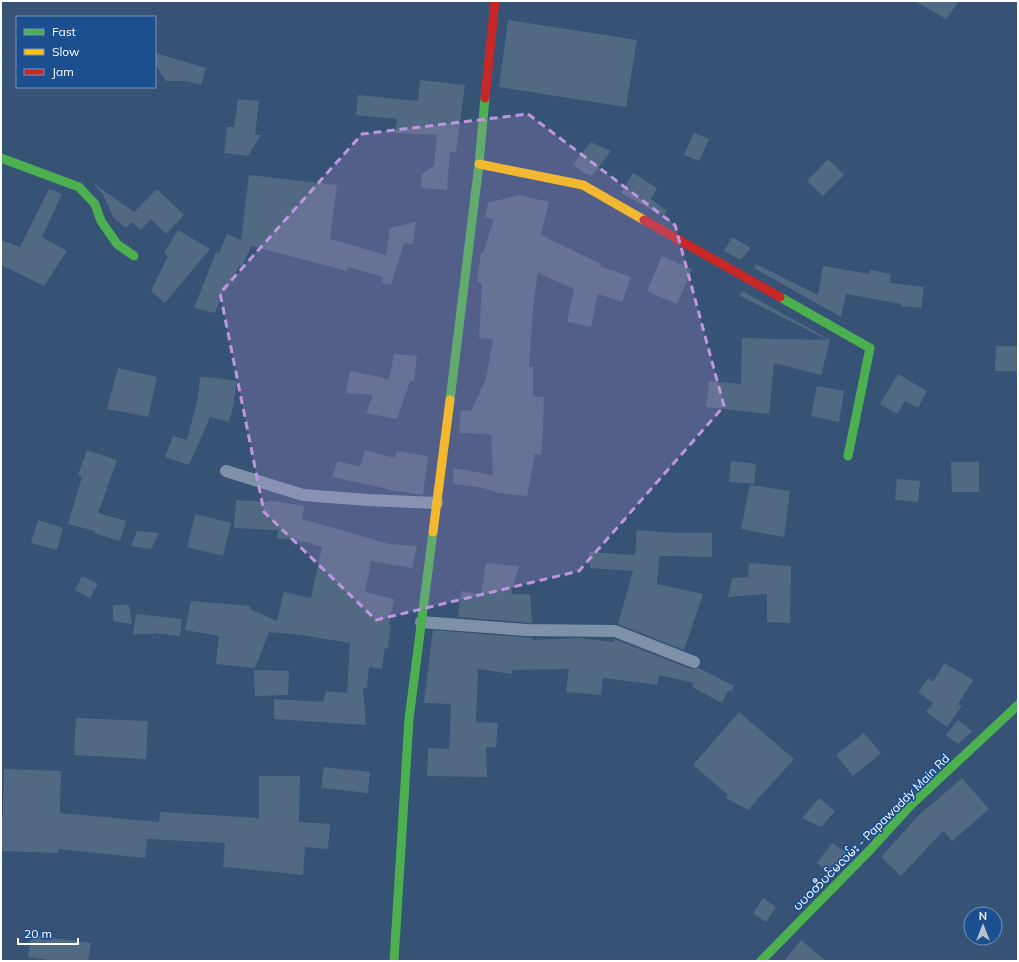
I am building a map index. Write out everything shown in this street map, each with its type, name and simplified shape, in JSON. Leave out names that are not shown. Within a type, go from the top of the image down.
[{"type":"street","points":[[394,961],[409,719],[479,164],[495,1]]},
{"type":"street","points":[[1,158],[79,187],[95,204],[101,221],[117,244],[134,256]]},
{"type":"street","points":[[479,164],[583,184],[717,262],[870,348],[848,456]]},
{"type":"street","name":"ပပဝတီပင်မလမ်း - Papawaddy Main Rd","points":[[761,961],[870,850],[910,806],[1018,705]]},
{"type":"lane","points":[[226,471],[303,495],[437,503]]},
{"type":"lane","points":[[421,622],[526,630],[615,630],[694,662]]},
{"type":"highlighted area","points":[[528,114],[675,225],[724,406],[579,571],[376,620],[264,512],[220,293],[362,134]]},
{"type":"building","points":[[915,1],[959,1],[946,19]]},
{"type":"building","points":[[508,20],[637,40],[626,107],[499,87]]},
{"type":"building","points":[[156,53],[206,68],[201,85],[186,81],[166,81],[156,66]]},
{"type":"building","points":[[420,80],[465,85],[456,152],[450,152],[447,190],[421,188],[422,174],[434,166],[437,135],[395,133],[397,119],[356,115],[358,95],[418,101]]},
{"type":"building","points":[[238,99],[259,101],[255,135],[261,135],[248,156],[224,153],[227,127],[234,127]]},
{"type":"building","points":[[694,133],[709,139],[699,161],[684,155]]},
{"type":"building","points":[[591,142],[611,151],[592,176],[584,173],[573,164]]},
{"type":"building","points":[[828,159],[844,175],[823,196],[807,181]]},
{"type":"building","points":[[633,173],[657,188],[651,199],[667,211],[663,216],[621,193]]},
{"type":"building","points":[[249,175],[337,185],[330,239],[386,255],[390,228],[416,222],[413,244],[404,243],[391,285],[382,283],[383,277],[348,267],[347,271],[251,246],[242,267],[239,266],[226,291],[223,290],[215,313],[194,308],[216,252],[219,254],[227,234],[241,240]]},
{"type":"building","points":[[93,183],[134,212],[157,189],[184,215],[166,234],[151,219],[141,230],[132,222],[126,228],[118,221],[117,222],[112,215],[104,196]]},
{"type":"building","points":[[49,189],[62,194],[42,237],[67,251],[44,286],[1,265],[1,240],[20,247]]},
{"type":"building","points":[[519,195],[549,202],[541,235],[601,264],[600,266],[631,277],[622,302],[598,294],[591,327],[567,322],[574,289],[538,273],[533,308],[529,367],[533,367],[533,396],[544,397],[543,431],[541,455],[535,454],[527,496],[499,493],[483,488],[454,484],[453,478],[454,468],[493,475],[491,434],[459,433],[461,410],[471,411],[486,379],[493,339],[479,338],[482,284],[477,281],[481,253],[483,253],[494,219],[485,217],[488,203]]},
{"type":"building","points":[[178,230],[210,249],[165,303],[151,291],[168,256],[164,253]]},
{"type":"building","points":[[732,237],[751,248],[740,260],[724,251]]},
{"type":"building","points":[[662,256],[692,269],[677,304],[647,291]]},
{"type":"building","points":[[756,264],[818,295],[823,266],[869,274],[870,270],[891,274],[889,283],[924,287],[921,308],[901,306],[902,304],[846,294],[841,317],[754,268]]},
{"type":"building","points":[[742,291],[830,340],[821,375],[774,363],[769,414],[706,407],[709,381],[741,384],[742,338],[828,340],[740,296]]},
{"type":"building","points":[[996,346],[1018,346],[1018,371],[995,371]]},
{"type":"building","points":[[394,354],[417,356],[414,382],[410,381],[397,419],[366,413],[373,395],[346,393],[350,371],[389,380]]},
{"type":"building","points":[[118,368],[157,377],[148,417],[107,409]]},
{"type":"building","points":[[898,374],[927,391],[918,408],[905,401],[897,414],[880,404]]},
{"type":"building","points":[[200,377],[237,381],[229,422],[210,417],[189,465],[165,457],[173,436],[187,440],[198,398]]},
{"type":"building","points":[[817,386],[844,391],[839,422],[811,416]]},
{"type":"building","points":[[87,450],[117,460],[98,513],[126,521],[120,541],[94,533],[95,531],[68,524],[82,477],[78,475]]},
{"type":"building","points":[[365,450],[395,458],[397,451],[428,456],[423,495],[388,490],[332,477],[338,461],[360,467]]},
{"type":"building","points":[[731,461],[756,464],[754,484],[729,482]]},
{"type":"building","points":[[951,462],[979,462],[979,492],[952,492]]},
{"type":"building","points":[[897,479],[920,481],[918,502],[895,500]]},
{"type":"building","points":[[750,485],[790,491],[784,537],[741,529]]},
{"type":"building","points":[[236,500],[268,502],[268,500],[304,506],[302,519],[389,544],[417,546],[412,568],[371,561],[365,592],[394,599],[389,624],[391,625],[388,649],[385,648],[382,669],[369,667],[367,688],[363,688],[366,725],[274,719],[274,699],[323,702],[326,691],[347,693],[350,643],[302,635],[269,632],[255,668],[216,664],[219,636],[185,630],[191,601],[250,606],[250,609],[277,621],[284,592],[311,598],[322,547],[306,542],[277,538],[278,530],[234,528]]},
{"type":"building","points":[[195,514],[231,523],[223,556],[187,547]]},
{"type":"building","points":[[38,520],[63,528],[57,550],[31,543]]},
{"type":"building","points":[[637,530],[677,533],[712,533],[712,557],[659,556],[657,584],[703,594],[684,650],[618,624],[633,571],[590,568],[589,552],[635,555]]},
{"type":"building","points":[[137,531],[159,533],[151,549],[131,546]]},
{"type":"building","points":[[486,563],[519,566],[511,594],[530,594],[532,623],[458,617],[461,591],[481,594]]},
{"type":"building","points":[[749,563],[791,566],[790,623],[767,622],[767,594],[728,597],[732,578],[748,577]]},
{"type":"building","points":[[82,576],[98,584],[90,598],[75,590]]},
{"type":"building","points":[[113,605],[129,605],[132,624],[113,621]]},
{"type":"building","points":[[136,614],[182,619],[180,636],[154,633],[133,634]]},
{"type":"building","points":[[433,630],[533,638],[533,640],[580,638],[614,642],[614,639],[691,669],[699,668],[734,686],[732,691],[728,691],[722,703],[692,687],[694,683],[659,675],[657,685],[603,678],[601,695],[566,692],[569,669],[512,670],[512,674],[478,669],[476,722],[498,723],[496,747],[486,747],[487,777],[427,776],[428,748],[449,749],[451,704],[424,703]]},
{"type":"building","points":[[944,663],[973,680],[958,704],[962,706],[947,727],[926,712],[933,703],[918,692],[928,678],[933,682]]},
{"type":"building","points":[[254,670],[289,671],[288,695],[255,696]]},
{"type":"building","points":[[739,712],[794,759],[748,810],[726,798],[728,795],[693,765]]},
{"type":"building","points":[[76,718],[148,721],[146,759],[74,755]]},
{"type":"building","points":[[958,720],[972,731],[958,744],[946,735]]},
{"type":"building","points":[[864,733],[881,753],[853,776],[836,755]]},
{"type":"building","points":[[324,767],[370,772],[368,793],[321,788]]},
{"type":"building","points":[[4,769],[61,771],[60,813],[159,822],[160,812],[259,818],[259,776],[300,776],[299,822],[330,824],[328,849],[305,847],[303,875],[223,867],[225,843],[147,839],[145,858],[58,849],[58,853],[1,851],[1,816],[3,816]]},
{"type":"building","points":[[962,778],[989,809],[952,841],[943,831],[901,876],[881,857],[918,816]]},
{"type":"building","points":[[819,798],[835,811],[821,827],[802,818]]},
{"type":"building","points":[[832,843],[849,854],[830,873],[817,863]]},
{"type":"building","points":[[763,898],[776,907],[766,922],[753,914]]},
{"type":"building","points":[[31,935],[91,943],[88,961],[54,961],[28,957]]},
{"type":"building","points":[[801,940],[826,961],[784,961]]},
{"type":"traffic: fast","points":[[450,400],[479,164],[485,98]]},
{"type":"traffic: fast","points":[[1,158],[79,187],[95,204],[101,221],[117,244],[134,256]]},
{"type":"traffic: fast","points":[[780,297],[870,348],[848,456]]},
{"type":"traffic: fast","points":[[394,961],[409,719],[433,532]]},
{"type":"traffic: fast","points":[[761,961],[870,850],[910,806],[1018,705]]},
{"type":"traffic: slow","points":[[479,164],[583,185],[644,220]]},
{"type":"traffic: slow","points":[[433,532],[450,400]]},
{"type":"traffic: jam","points":[[485,98],[495,1]]},
{"type":"traffic: jam","points":[[644,220],[780,297]]}]
